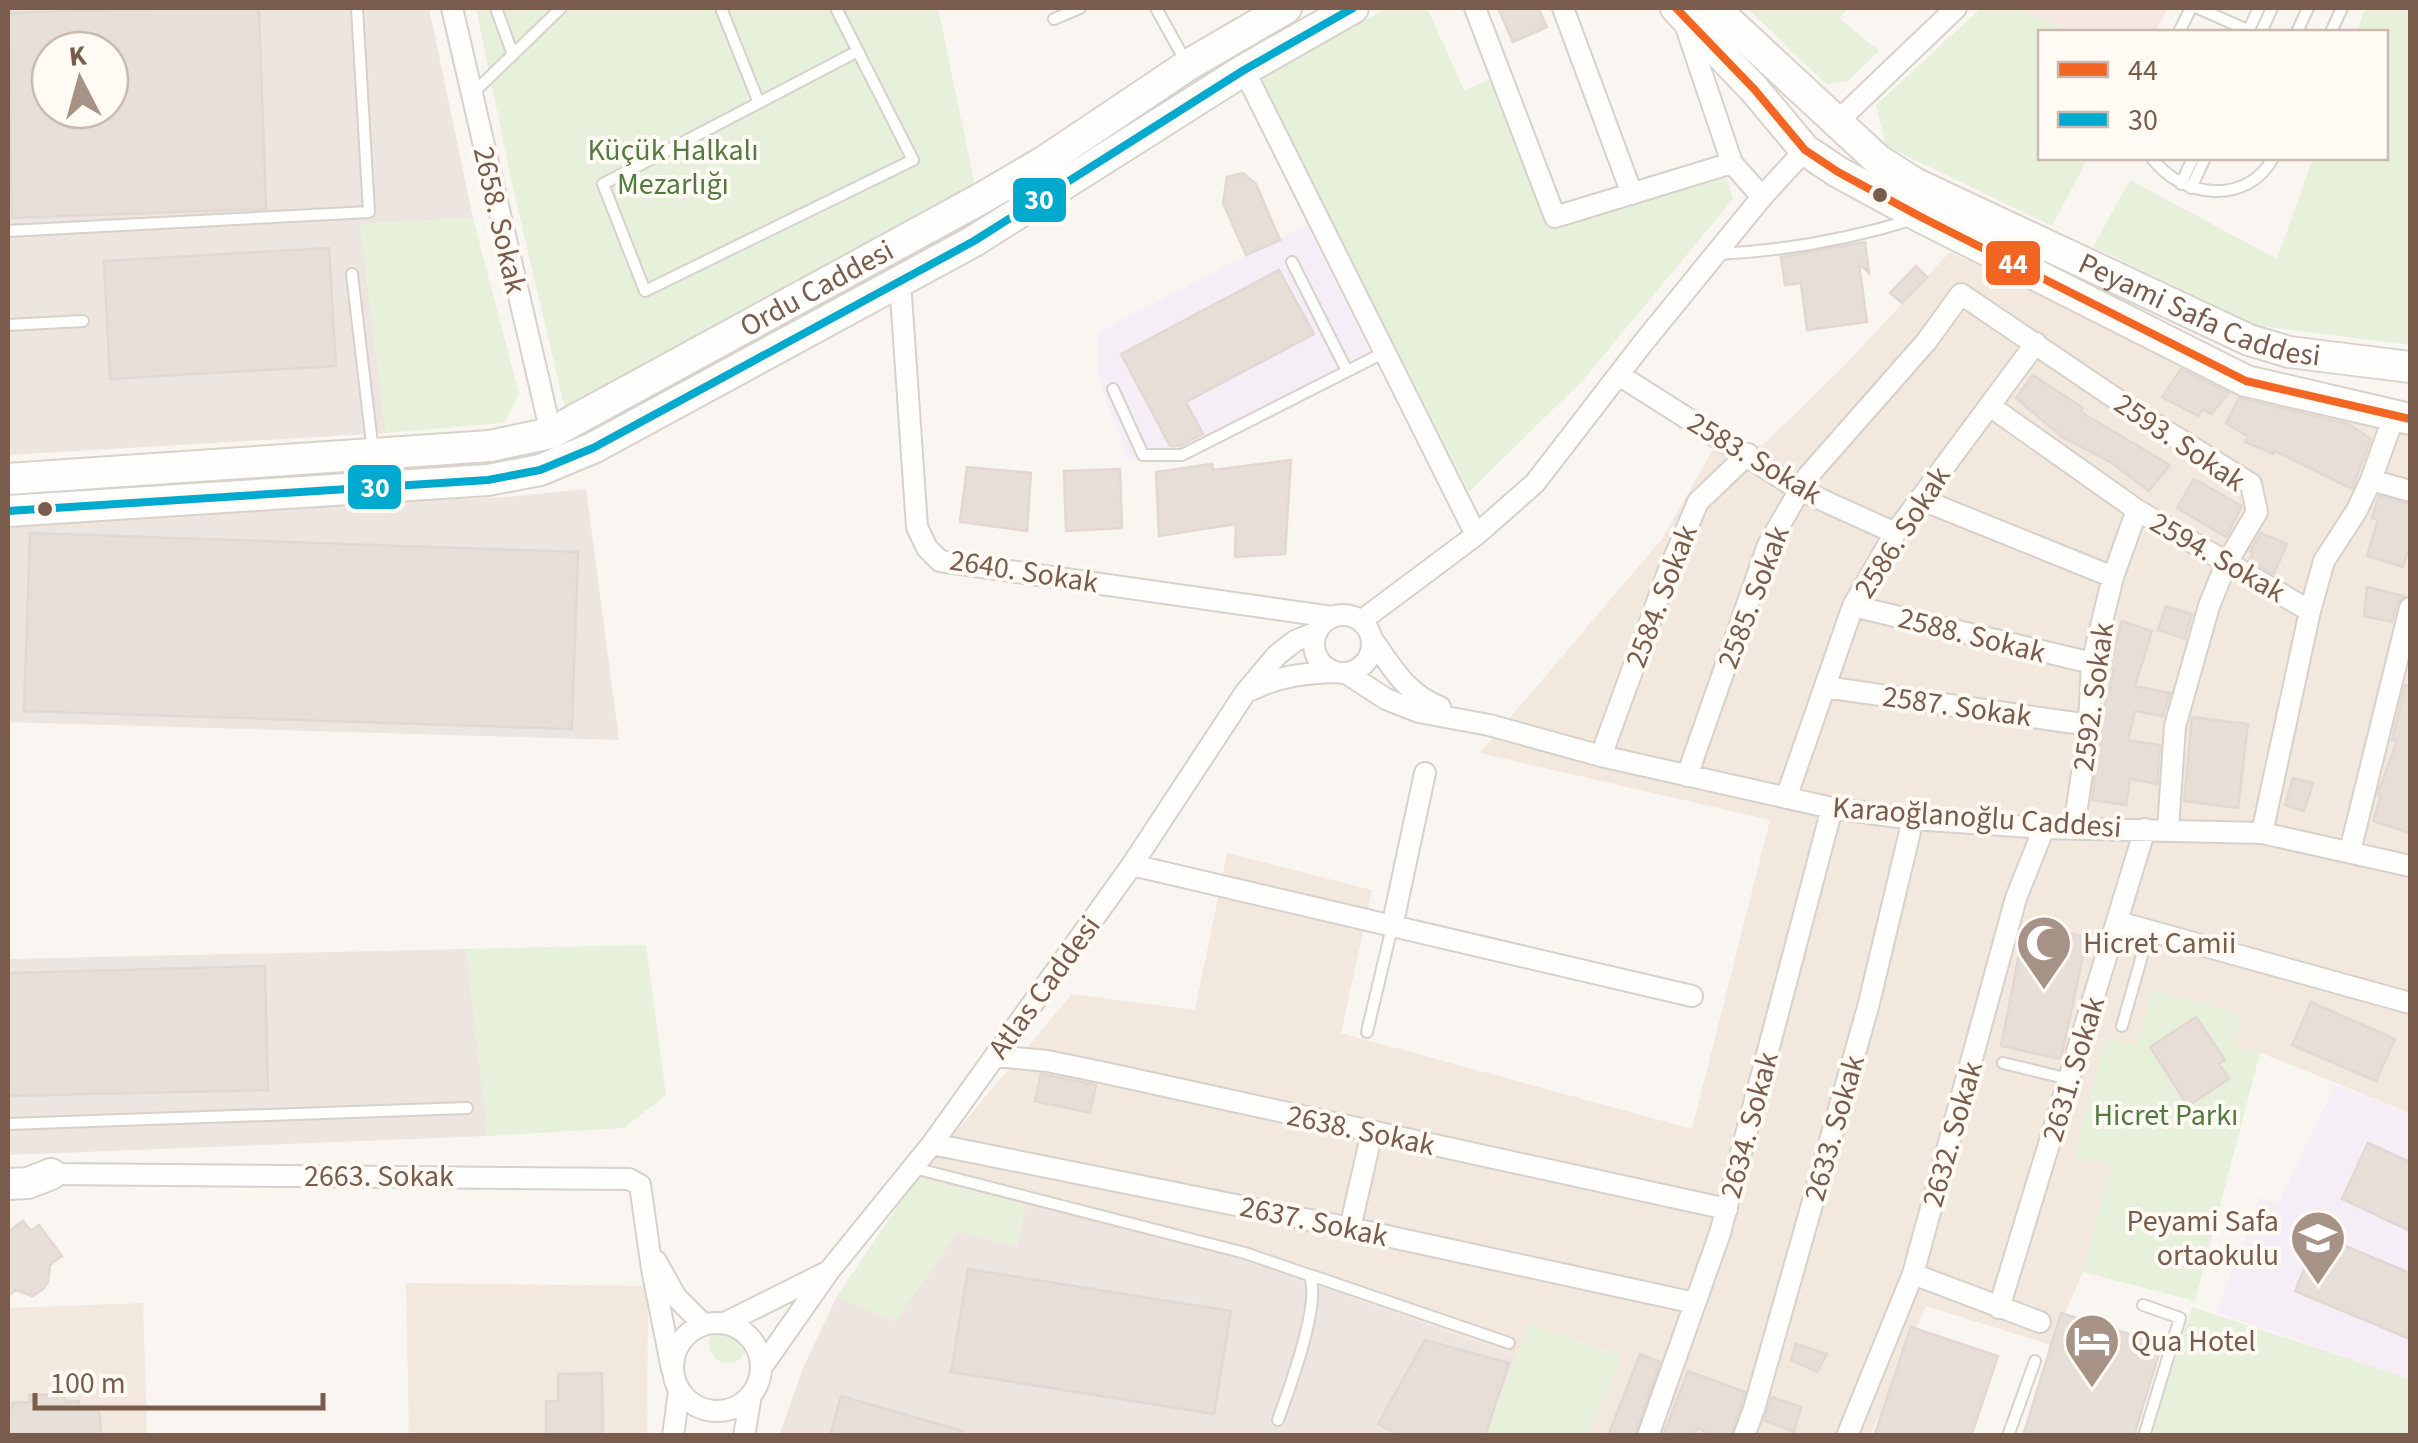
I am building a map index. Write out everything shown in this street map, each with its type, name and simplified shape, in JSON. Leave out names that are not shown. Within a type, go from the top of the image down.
[{"type":"main road","name":"Ordu Caddesi","points":[[8,511],[488,480],[540,470],[593,448],[900,281],[1046,198],[1244,70],[1353,8]]},
{"type":"main road","name":"Peyami Safa Caddesi","points":[[1714,8],[1878,160],[1914,182],[2249,340],[2288,352],[2410,367]]},
{"type":"main road","name":"Peyami Safa Caddesi","points":[[1679,10],[1805,149],[1921,217],[2246,380],[2402,418]]},
{"type":"main road","name":"Ordu Caddesi","points":[[8,478],[490,446],[551,432],[982,198],[1274,11]]},
{"type":"main road","points":[[1805,149],[1801,128],[1808,118],[1833,117]]},
{"type":"main road","points":[[8,1168],[32,1167],[51,1174]]},
{"type":"main road","points":[[8,1184],[51,1174]]},
{"type":"street","name":"2658. Sokak","points":[[452,8],[551,432]]},
{"type":"street","points":[[1475,8],[1555,217],[1732,163]]},
{"type":"street","points":[[1564,8],[1632,194]]},
{"type":"street","points":[[1833,117],[1952,9]]},
{"type":"street","points":[[1679,10],[1732,163],[1762,197]]},
{"type":"street","points":[[1244,70],[1476,535]]},
{"type":"street","points":[[1366,630],[1535,483],[1618,375],[1805,149]]},
{"type":"street","name":"2640. Sokak","points":[[900,281],[917,527],[927,548],[940,561],[1325,625]]},
{"type":"street","name":"2593. Sokak","points":[[1961,294],[2134,411],[2252,484],[2257,512],[2226,564],[2209,606],[2175,726],[2168,829]]},
{"type":"street","name":"2585. Sokak","points":[[1687,776],[1768,545],[1808,476],[1926,342],[1961,294]]},
{"type":"street","name":"2586. Sokak","points":[[1786,798],[1853,606],[1895,533],[2036,343]]},
{"type":"street","name":"2583. Sokak","points":[[1618,375],[1800,490],[1895,533]]},
{"type":"street","name":"2594. Sokak","points":[[1990,406],[2137,510],[2310,610],[2262,832]]},
{"type":"street","points":[[2310,610],[2324,561],[2357,510],[2402,418]]},
{"type":"street","name":"2584. Sokak","points":[[1601,756],[1667,574],[1698,502],[1748,454]]},
{"type":"street","points":[[2371,480],[2410,492]]},
{"type":"street","points":[[1920,499],[2114,577]]},
{"type":"street","name":"2592. Sokak","points":[[2074,828],[2089,725],[2092,664],[2114,577],[2137,510]]},
{"type":"street","name":"2588. Sokak","points":[[1853,606],[2092,664]]},
{"type":"street","points":[[2350,850],[2406,644],[2410,608]]},
{"type":"street","points":[[1347,615],[1366,630],[1406,687],[1420,700],[1488,725],[1419,712],[1386,700],[1341,672],[1327,668],[1316,652],[1325,625],[1347,615]]},
{"type":"street","name":"Atlas Caddesi","points":[[762,1368],[829,1271],[932,1144],[1132,865],[1245,693],[1278,655],[1325,625]]},
{"type":"street","points":[[1245,693],[1272,679],[1341,672],[1363,665],[1372,648],[1366,630]]},
{"type":"street","name":"2587. Sokak","points":[[1825,687],[2089,725]]},
{"type":"street","name":"Karaoğlanoğlu Caddesi","points":[[1488,725],[1601,756],[1832,808],[2044,828],[2262,832],[2410,866]]},
{"type":"street","points":[[1392,927],[1425,773]]},
{"type":"street","name":"2634. Sokak","points":[[1648,1436],[1727,1209],[1832,808]]},
{"type":"street","name":"2633. Sokak","points":[[1744,1436],[1868,1008],[1913,818]]},
{"type":"street","name":"2632. Sokak","points":[[1847,1436],[1913,1274],[2016,898],[2044,828]]},
{"type":"street","name":"2631. Sokak","points":[[1999,1308],[2144,829]]},
{"type":"street","points":[[1132,865],[1692,996]]},
{"type":"street","points":[[2118,922],[2410,1003]]},
{"type":"street","name":"2638. Sokak","points":[[995,1056],[1046,1061],[1727,1209]]},
{"type":"street","points":[[1350,1228],[1372,1132]]},
{"type":"street","name":"2637. Sokak","points":[[932,1144],[1350,1228],[1695,1303]]},
{"type":"street","name":"2663. Sokak","points":[[51,1174],[629,1179],[640,1185],[650,1250]]},
{"type":"street","points":[[650,1250],[676,1297],[702,1324]]},
{"type":"street","points":[[650,1250],[679,1391],[674,1436]]},
{"type":"street","name":"Atlas Caddesi","points":[[724,1323],[829,1271]]},
{"type":"street","points":[[1913,1274],[2040,1322]]},
{"type":"street","points":[[672,1369],[680,1341],[702,1324],[724,1323],[747,1334],[755,1344],[762,1368],[751,1396],[744,1436]]},
{"type":"street","points":[[679,1391],[688,1401],[714,1411],[728,1410],[751,1396]]},
{"type":"lane","points":[[8,231],[369,212],[357,8]]},
{"type":"lane","points":[[496,8],[512,54]]},
{"type":"lane","points":[[470,96],[561,8]]},
{"type":"lane","points":[[721,8],[759,103]]},
{"type":"lane","points":[[836,8],[914,160],[646,291],[603,184],[858,51]]},
{"type":"lane","points":[[1054,18],[1080,8]]},
{"type":"lane","points":[[1156,8],[1188,65]]},
{"type":"lane","points":[[2179,30],[2194,8],[2223,15],[2253,30]]},
{"type":"lane","points":[[2258,30],[2272,8]]},
{"type":"lane","points":[[2154,160],[2186,186],[2212,192],[2238,188],[2262,173],[2272,160]]},
{"type":"lane","points":[[2186,186],[2192,160]]},
{"type":"lane","points":[[2186,186],[2204,160]]},
{"type":"lane","points":[[1716,254],[1775,252],[1852,238],[1921,217]]},
{"type":"lane","points":[[1292,262],[1347,372]]},
{"type":"lane","points":[[352,274],[373,453]]},
{"type":"lane","points":[[8,326],[84,321]]},
{"type":"lane","points":[[1113,389],[1143,455],[1182,454],[1385,352]]},
{"type":"lane","points":[[1368,1032],[1392,927]]},
{"type":"lane","points":[[2122,1026],[2149,930]]},
{"type":"lane","points":[[2002,1063],[2069,1079]]},
{"type":"lane","points":[[8,1124],[466,1108]]},
{"type":"lane","points":[[913,1168],[1245,1253],[1509,1343]]},
{"type":"lane","points":[[1278,1420],[1312,1299],[1314,1284],[1308,1275]]},
{"type":"lane","points":[[2144,1305],[2180,1318],[2144,1436]]},
{"type":"lane","points":[[2008,1436],[2035,1362]]},
{"type":"shaded area","points":[[8,8],[429,8],[473,218],[360,224],[386,433],[8,455]]},
{"type":"shaded area","points":[[2015,8],[2168,8],[2156,30],[2067,30]]},
{"type":"shaded area","points":[[1307,225],[1376,363],[1182,459],[1128,460],[1099,378],[1099,332]]},
{"type":"shaded area","points":[[1950,252],[2264,400],[2410,428],[2410,1113],[2261,1053],[2233,1046],[2241,1015],[2137,1046],[2106,1038],[2075,1156],[2111,1166],[2083,1272],[2051,1345],[1926,1306],[1870,1435],[1588,1435],[1620,1355],[1530,1324],[1516,1357],[1204,1242],[916,1179],[1072,994],[1195,1010],[1227,853],[1372,890],[1341,1033],[1692,1129],[1770,820],[1480,753],[1662,539],[1712,451],[1763,445],[1843,367]]},
{"type":"shaded area","points":[[586,489],[619,740],[8,722],[8,519],[507,497]]},
{"type":"shaded area","points":[[466,949],[488,1136],[8,1155],[8,959]]},
{"type":"shaded area","points":[[2335,1085],[2410,1113],[2410,1379],[2216,1313],[2260,1197],[2277,1205]]},
{"type":"shaded area","points":[[1026,1203],[1204,1242],[1516,1357],[1484,1435],[779,1436],[803,1368],[837,1296],[895,1321],[958,1231],[1017,1246]]},
{"type":"shaded area","points":[[406,1283],[648,1286],[647,1435],[409,1435]]},
{"type":"shaded area","points":[[143,1303],[147,1435],[8,1435],[8,1308]]},
{"type":"green space","name":"Küçük Halkalı Mezarlığı","points":[[476,8],[938,8],[975,186],[565,409]]},
{"type":"green space","points":[[1387,8],[1427,8],[1464,90],[1494,78],[1553,225],[1725,174],[1733,199],[1583,380],[1469,492],[1258,78]]},
{"type":"green space","points":[[1747,8],[1849,8],[1839,18],[1879,51],[1848,81],[1826,84]]},
{"type":"green space","points":[[1981,8],[2015,8],[2067,30],[2038,30],[2038,160],[2087,160],[2052,226],[1886,146],[1876,105]]},
{"type":"green space","points":[[2365,8],[2410,8],[2410,345],[2260,326],[2093,247],[2130,180],[2277,259],[2312,160],[2388,160],[2388,30],[2358,30]]},
{"type":"green space","points":[[473,218],[519,394],[504,423],[386,433],[360,224]]},
{"type":"green space","points":[[646,945],[666,1095],[624,1128],[488,1136],[466,949]]},
{"type":"green space","name":"Hicret Parkı","points":[[2152,990],[2241,1014],[2233,1046],[2260,1053],[2195,1301],[2083,1272],[2111,1166],[2074,1156],[2106,1038],[2137,1045]]},
{"type":"green space","points":[[916,1179],[1026,1203],[1017,1246],[958,1231],[895,1321],[837,1296]]},
{"type":"green space","points":[[2192,1307],[2410,1379],[2410,1435],[2150,1435]]},
{"type":"green space","points":[[1530,1324],[1621,1356],[1588,1435],[1484,1436]]},
{"type":"green space","points":[[728,1325],[742,1330],[747,1344],[742,1358],[728,1363],[714,1358],[709,1344],[714,1330]]},
{"type":"building","points":[[259,8],[266,209],[12,218],[8,13]]},
{"type":"building","points":[[1498,8],[1538,8],[1547,27],[1513,42]]},
{"type":"building","points":[[1243,173],[1256,184],[1280,240],[1246,255],[1223,203],[1227,177]]},
{"type":"building","points":[[1865,242],[1869,273],[1859,264],[1867,322],[1807,330],[1801,283],[1785,285],[1781,257]]},
{"type":"building","points":[[329,248],[336,366],[110,379],[104,261]]},
{"type":"building","points":[[1916,266],[1927,277],[1902,303],[1890,293]]},
{"type":"building","points":[[1279,270],[1314,334],[1186,402],[1203,434],[1180,446],[1170,446],[1121,354]]},
{"type":"building","points":[[2181,369],[2229,393],[2211,414],[2203,409],[2198,416],[2162,397]]},
{"type":"building","points":[[2033,375],[2083,408],[2081,412],[2170,465],[2149,491],[2112,463],[2062,437],[2016,398]]},
{"type":"building","points":[[2239,398],[2348,424],[2371,439],[2352,489],[2275,451],[2273,454],[2245,442],[2248,437],[2226,423]]},
{"type":"building","points":[[1291,460],[1285,554],[1235,557],[1236,524],[1159,536],[1156,472],[1212,464],[1213,470]]},
{"type":"building","points":[[967,467],[1031,473],[1027,531],[960,522]]},
{"type":"building","points":[[1120,469],[1122,528],[1066,531],[1064,471]]},
{"type":"building","points":[[2194,479],[2242,506],[2226,537],[2177,508]]},
{"type":"building","points":[[2379,496],[2410,504],[2410,544],[2403,567],[2367,556],[2378,520],[2372,518]]},
{"type":"building","points":[[30,533],[578,552],[572,729],[24,711]]},
{"type":"building","points":[[2261,533],[2287,544],[2274,574],[2249,560]]},
{"type":"building","points":[[2367,587],[2404,596],[2397,604],[2392,622],[2364,616]]},
{"type":"building","points":[[2166,606],[2192,614],[2185,639],[2158,630]]},
{"type":"building","points":[[2122,621],[2152,631],[2135,686],[2170,693],[2163,716],[2135,711],[2128,740],[2160,745],[2157,784],[2130,779],[2126,805],[2092,800],[2103,712],[2114,669],[2109,668]]},
{"type":"building","points":[[2405,685],[2410,686],[2410,833],[2373,821],[2380,787],[2397,741],[2392,740]]},
{"type":"building","points":[[2192,717],[2248,724],[2238,808],[2184,801]]},
{"type":"building","points":[[2293,778],[2313,783],[2304,811],[2285,805]]},
{"type":"building","name":"Hicret Camii","points":[[2025,925],[2087,937],[2061,1059],[2001,1046]]},
{"type":"building","points":[[265,966],[268,1090],[8,1096],[8,973]]},
{"type":"building","points":[[2311,1002],[2395,1039],[2376,1081],[2292,1045]]},
{"type":"building","points":[[2196,1017],[2225,1060],[2219,1064],[2229,1079],[2188,1106],[2150,1047]]},
{"type":"building","points":[[1041,1074],[1096,1085],[1090,1113],[1035,1101]]},
{"type":"building","points":[[2368,1143],[2410,1162],[2410,1231],[2342,1199]]},
{"type":"building","points":[[23,1221],[31,1231],[39,1225],[62,1256],[50,1265],[48,1282],[42,1290],[32,1296],[16,1290],[8,1296],[8,1232]]},
{"type":"building","points":[[2319,1235],[2410,1273],[2410,1339],[2295,1291]]},
{"type":"building","points":[[968,1269],[1231,1311],[1214,1414],[951,1372]]},
{"type":"building","name":"Qua Hotel","points":[[2061,1313],[2162,1344],[2134,1436],[2023,1436]]},
{"type":"building","points":[[1911,1327],[1998,1356],[1971,1436],[1874,1436]]},
{"type":"building","points":[[1425,1340],[1509,1363],[1485,1436],[1402,1436],[1378,1424]]},
{"type":"building","points":[[1796,1344],[1827,1354],[1817,1372],[1791,1360]]},
{"type":"building","points":[[1640,1354],[1660,1362],[1635,1436],[1608,1436]]},
{"type":"building","points":[[1688,1371],[1745,1392],[1731,1436],[1714,1436],[1697,1428],[1694,1436],[1663,1436]]},
{"type":"building","points":[[602,1373],[603,1436],[546,1436],[546,1401],[558,1401],[558,1374]]},
{"type":"building","points":[[65,1394],[65,1402],[79,1401],[79,1407],[99,1406],[101,1436],[8,1436],[8,1408],[13,1408],[12,1403],[30,1402],[29,1395]]},
{"type":"building","points":[[841,1396],[963,1431],[962,1436],[830,1436]]},
{"type":"building","points":[[1772,1397],[1801,1407],[1794,1432],[1764,1420]]},
{"type":"transit line","name":"30","points":[[8,511],[488,480],[540,470],[593,448],[974,241],[1244,70],[1353,8]]},
{"type":"transit line","name":"44","points":[[1676,8],[1754,89],[1805,150],[1838,172],[2246,381],[2410,419]]},
{"type":"place","name":"Hicret Camii","points":[[2044,992]]},
{"type":"place","name":"Peyami Safa ortaokulu","points":[[2318,1287]]},
{"type":"place","name":"Qua Hotel","points":[[2092,1390]]}]
